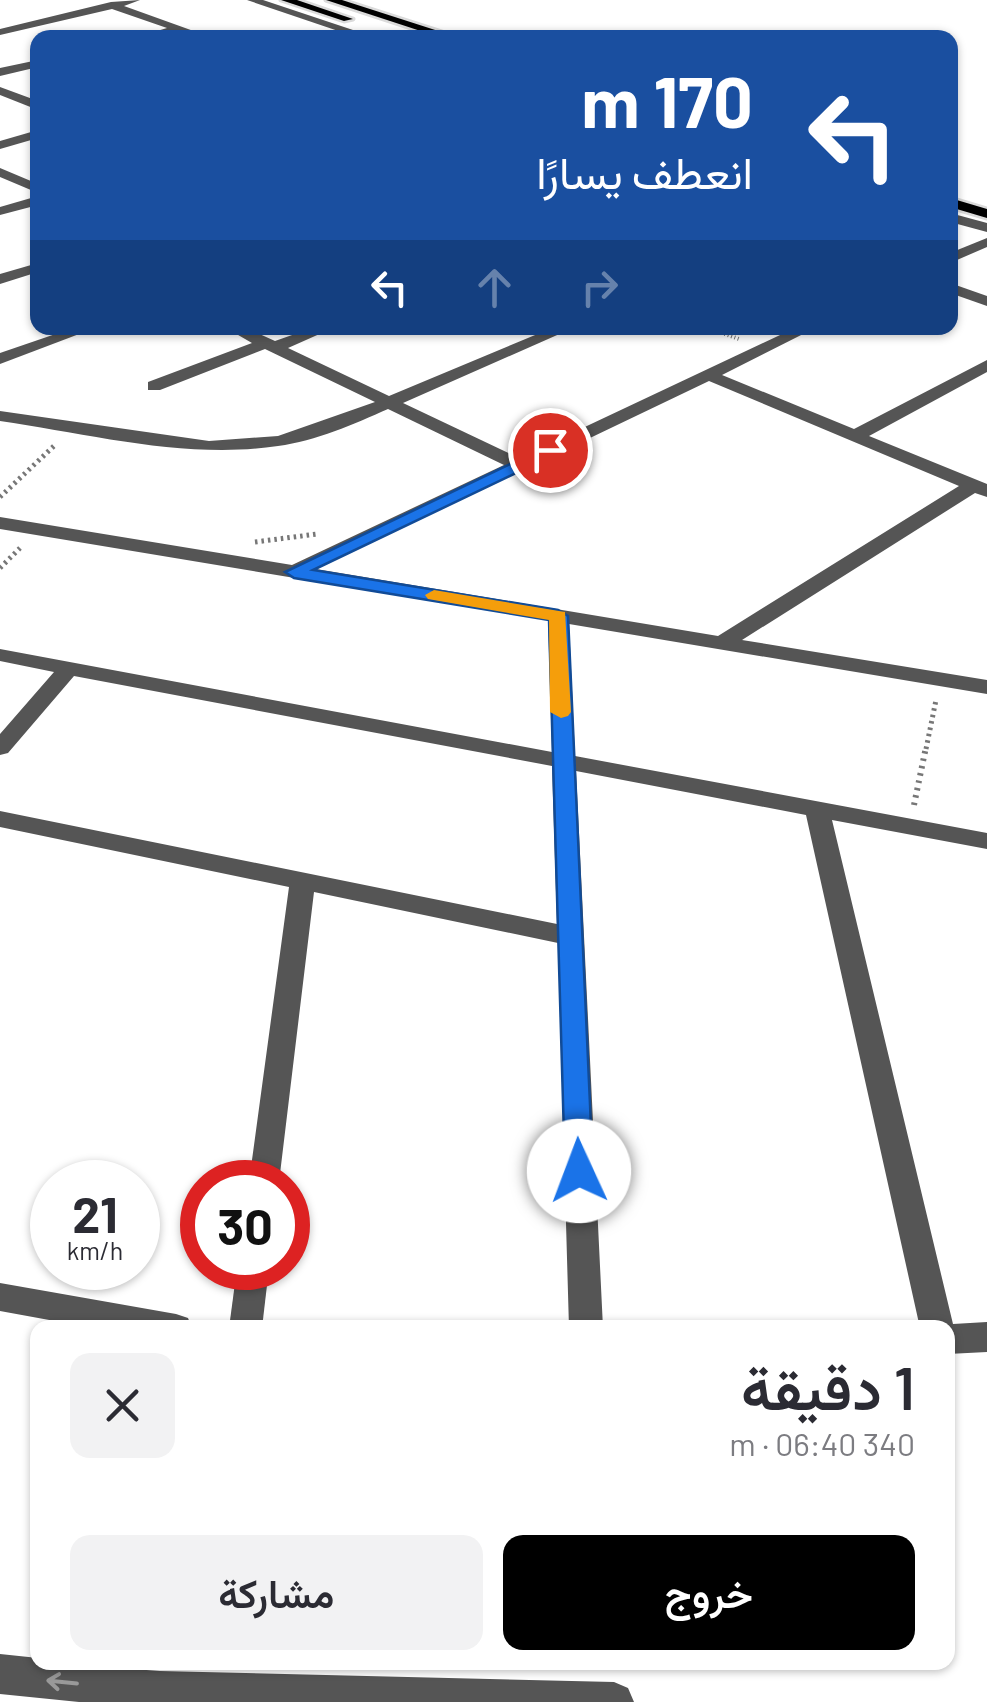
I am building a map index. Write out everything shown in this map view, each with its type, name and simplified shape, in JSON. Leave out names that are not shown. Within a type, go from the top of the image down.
[{"type":"main road","points":[[286,0],[382,30]]},
{"type":"main road","points":[[331,0],[429,30]]},
{"type":"main road","points":[[958,188],[987,197]]},
{"type":"main road","points":[[958,205],[987,214]]},
{"type":"street","points":[[97,0],[185,30]]},
{"type":"street","points":[[0,32],[135,0]]},
{"type":"street","points":[[252,0],[348,30]]},
{"type":"street","points":[[339,27],[343,30]]},
{"type":"street","points":[[171,30],[179,28]]},
{"type":"street","points":[[0,72],[30,65]]},
{"type":"street","points":[[0,90],[30,103]]},
{"type":"street","points":[[0,145],[30,136]]},
{"type":"street","points":[[0,172],[30,186]]},
{"type":"street","points":[[0,202],[30,193]]},
{"type":"street","points":[[0,212],[30,203]]},
{"type":"street","points":[[958,219],[987,228]]},
{"type":"street","points":[[958,255],[987,242]]},
{"type":"street","points":[[0,279],[30,269]]},
{"type":"street","points":[[958,291],[987,301]]},
{"type":"street","points":[[0,359],[67,335]]},
{"type":"street","points":[[249,335],[518,465]]},
{"type":"street","points":[[154,386],[302,335]]},
{"type":"street","points":[[0,416],[176,442],[244,445],[312,433],[548,335]]},
{"type":"street","points":[[294,572],[792,335]]},
{"type":"street","points":[[855,436],[987,365]]},
{"type":"street","points":[[708,375],[980,488]]},
{"type":"street","points":[[965,376],[987,385]]},
{"type":"street","points":[[722,643],[980,488]]},
{"type":"street","points":[[0,523],[987,687]]},
{"type":"street","points":[[558,616],[586,1320]]},
{"type":"street","points":[[0,655],[987,841]]},
{"type":"street","points":[[0,748],[70,668]]},
{"type":"street","points":[[817,808],[935,1320]]},
{"type":"street","points":[[0,819],[570,936]]},
{"type":"street","points":[[267,1160],[303,881]]},
{"type":"street","points":[[247,1320],[250,1290]]},
{"type":"street","points":[[0,1297],[131,1320]]},
{"type":"street","points":[[955,1339],[987,1337]]},
{"type":"street","points":[[0,1674],[160,1691],[297,1699],[614,1702]]},
{"type":"path","points":[[0,497],[74,427]]},
{"type":"path","points":[[239,542],[334,531]]},
{"type":"path","points":[[910,826],[940,679]]},
{"type":"slow traffic","points":[[434,595],[558,616],[561,712]]},
{"type":"route","points":[[550,450],[294,572],[558,616],[579,1171]]}]
